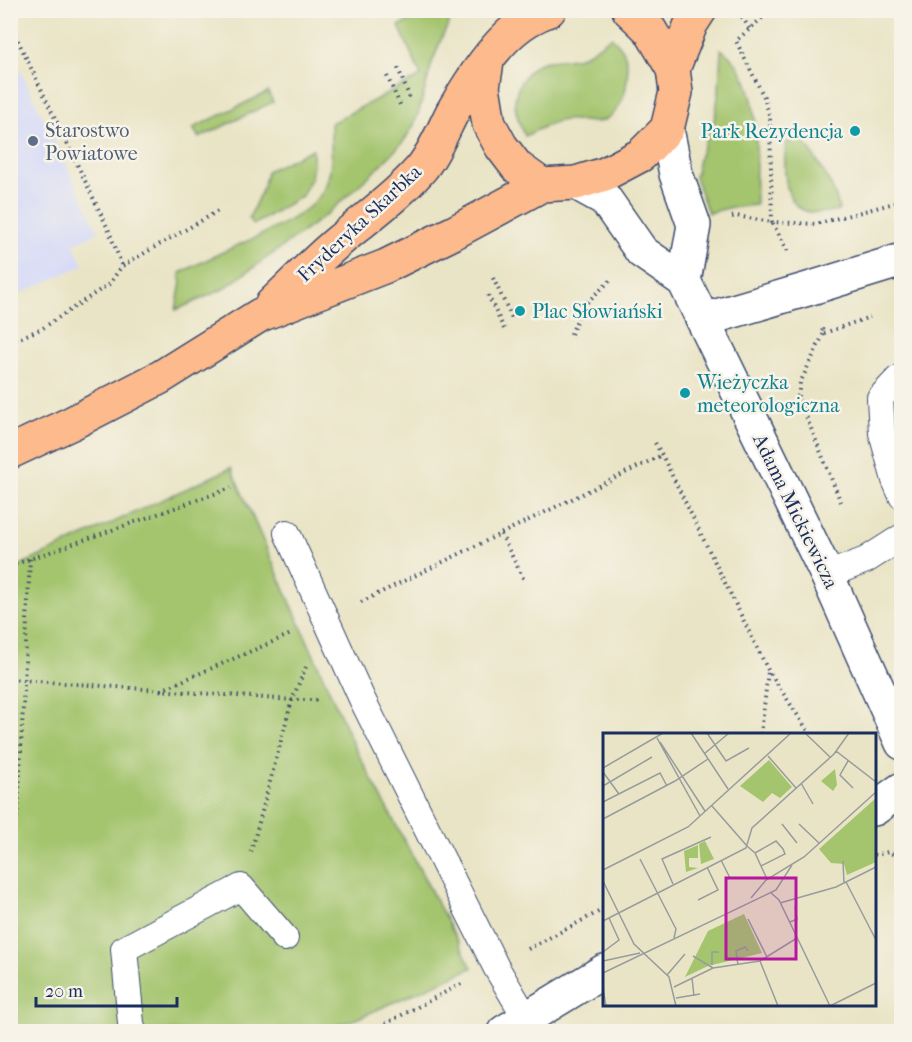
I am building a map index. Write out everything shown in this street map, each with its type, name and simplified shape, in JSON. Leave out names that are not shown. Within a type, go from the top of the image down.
[{"type":"main road","points":[[487,62],[483,87],[489,124],[501,146],[517,167],[542,185],[576,183],[605,174],[641,155],[667,129],[676,92],[673,69],[650,30],[628,10]]},
{"type":"main road","points":[[673,69],[691,24],[700,10]]},
{"type":"main road","name":"Fryderyka Skarbka","points":[[260,315],[337,242],[392,198],[420,170],[474,78],[514,30],[538,12]]},
{"type":"main road","name":"Fryderyka Skarbka","points":[[10,452],[72,423],[161,376],[260,315],[386,266],[542,185]]},
{"type":"street","points":[[667,129],[676,174],[694,225],[684,281]]},
{"type":"street","name":"Adama Mickiewicza","points":[[576,183],[605,199],[642,252],[684,281],[827,575],[902,743]]},
{"type":"street","points":[[703,320],[902,260]]},
{"type":"street","points":[[876,808],[902,789]]},
{"type":"street","points":[[515,1025],[603,972]]},
{"type":"lane","points":[[898,379],[880,398],[882,433],[895,480],[902,496]]},
{"type":"lane","points":[[287,533],[362,699],[496,967],[515,1025]]},
{"type":"lane","points":[[827,575],[866,560],[902,537]]},
{"type":"lane","points":[[133,1032],[124,949],[242,887],[285,938]]},
{"type":"path","points":[[737,10],[750,29]]},
{"type":"path","points":[[771,10],[736,41],[764,97],[770,118],[772,222],[816,224],[902,201]]},
{"type":"path","points":[[10,24],[110,231],[122,266]]},
{"type":"path","points":[[398,68],[414,108]]},
{"type":"path","points":[[387,76],[401,107]]},
{"type":"path","points":[[10,342],[43,328],[109,284],[122,266],[218,211]]},
{"type":"path","points":[[493,278],[512,318]]},
{"type":"path","points":[[488,296],[504,328]]},
{"type":"path","points":[[824,333],[879,313]]},
{"type":"path","points":[[655,443],[768,670],[809,733]]},
{"type":"path","points":[[161,690],[326,619],[662,455]]},
{"type":"path","points":[[10,566],[231,488]]},
{"type":"path","points":[[501,534],[525,582]]},
{"type":"path","points":[[10,847],[18,813],[30,558]]},
{"type":"path","points":[[242,887],[292,700],[326,619]]},
{"type":"path","points":[[761,733],[768,670]]},
{"type":"path","points":[[10,679],[292,700],[362,699]]},
{"type":"path","points":[[876,855],[888,852],[902,858]]},
{"type":"shaded area","name":"Starostwo Powiatowe","points":[[10,50],[99,232],[73,244],[83,265],[11,298]]},
{"type":"green space","points":[[431,10],[458,11],[442,37],[432,63],[419,111],[413,127],[403,142],[327,214],[292,240],[223,289],[176,310],[181,282],[180,273],[283,224],[307,209],[316,200],[323,191],[329,175],[331,123],[421,76],[399,26]]},
{"type":"green space","points":[[611,37],[624,52],[627,63],[625,90],[613,114],[596,122],[559,121],[525,136],[516,113],[515,98],[520,84],[529,71],[535,65],[543,62],[580,57]]},
{"type":"green space","points":[[721,49],[736,63],[746,80],[752,100],[756,143],[756,205],[732,207],[708,213],[695,177],[700,155],[715,117]]},
{"type":"green space","points":[[268,92],[273,102],[199,138],[193,128]]},
{"type":"green space","points":[[802,137],[834,191],[839,210],[805,211],[790,197],[786,179],[786,143]]},
{"type":"green space","points":[[313,149],[311,178],[302,196],[253,225],[249,218],[264,185],[267,171]]},
{"type":"green space","points":[[231,468],[353,744],[472,968],[356,1019],[319,1031],[11,1031],[10,570]]},
{"type":"place","name":"Park Rezydencja","points":[[855,131]]},
{"type":"place","name":"Starostwo Powiatowe","points":[[33,141]]},
{"type":"place","name":"Plac Słowiański","points":[[520,311]]},
{"type":"place","name":"Wieżyczka meteorologiczna","points":[[685,393]]}]
